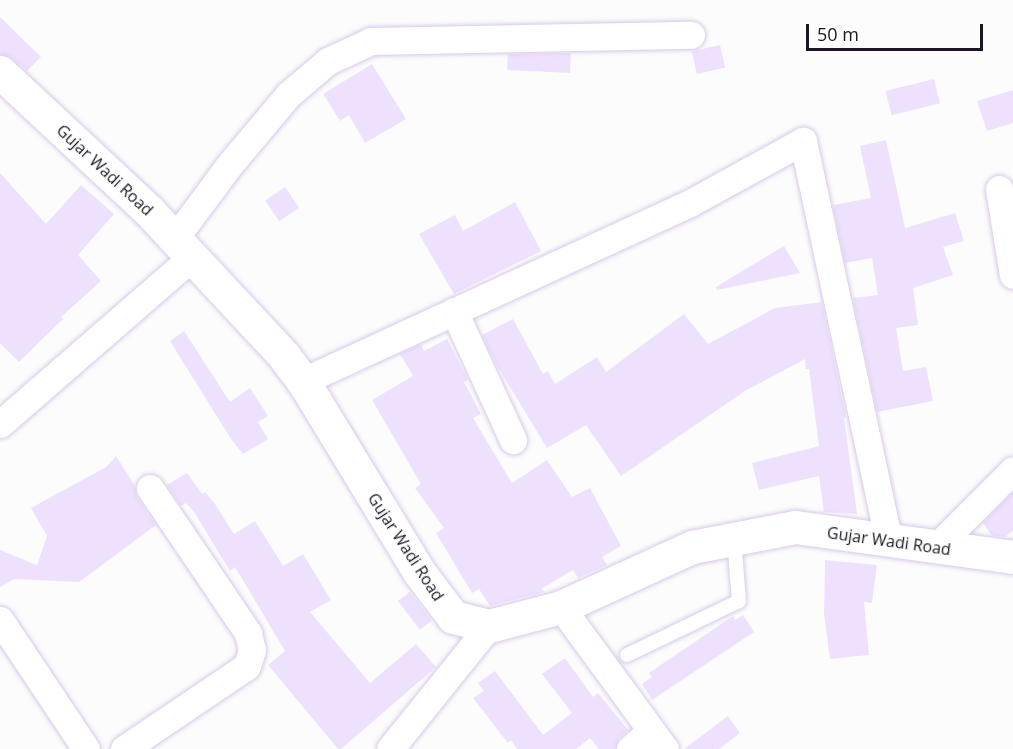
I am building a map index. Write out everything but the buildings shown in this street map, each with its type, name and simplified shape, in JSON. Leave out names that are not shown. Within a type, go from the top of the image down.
[{"type":"street","points":[[0,424],[184,247],[231,163],[288,95],[328,61],[371,41],[691,35]]},
{"type":"street","name":"Gujar Wadi Road","points":[[0,72],[184,247],[303,381],[413,562],[453,617],[489,626],[561,607],[692,547],[795,527],[1013,557]]},
{"type":"street","points":[[303,381],[690,203],[802,141],[889,541]]},
{"type":"street","points":[[999,189],[1013,275]]},
{"type":"street","points":[[454,311],[513,440]]},
{"type":"street","points":[[935,548],[1013,470]]},
{"type":"street","points":[[124,749],[247,666],[252,650],[248,633],[150,488]]},
{"type":"street","points":[[561,607],[658,740],[630,749]]},
{"type":"street","points":[[0,620],[86,749]]},
{"type":"street","points":[[390,749],[489,626]]},
{"type":"lane","points":[[627,655],[739,601],[734,539]]}]
